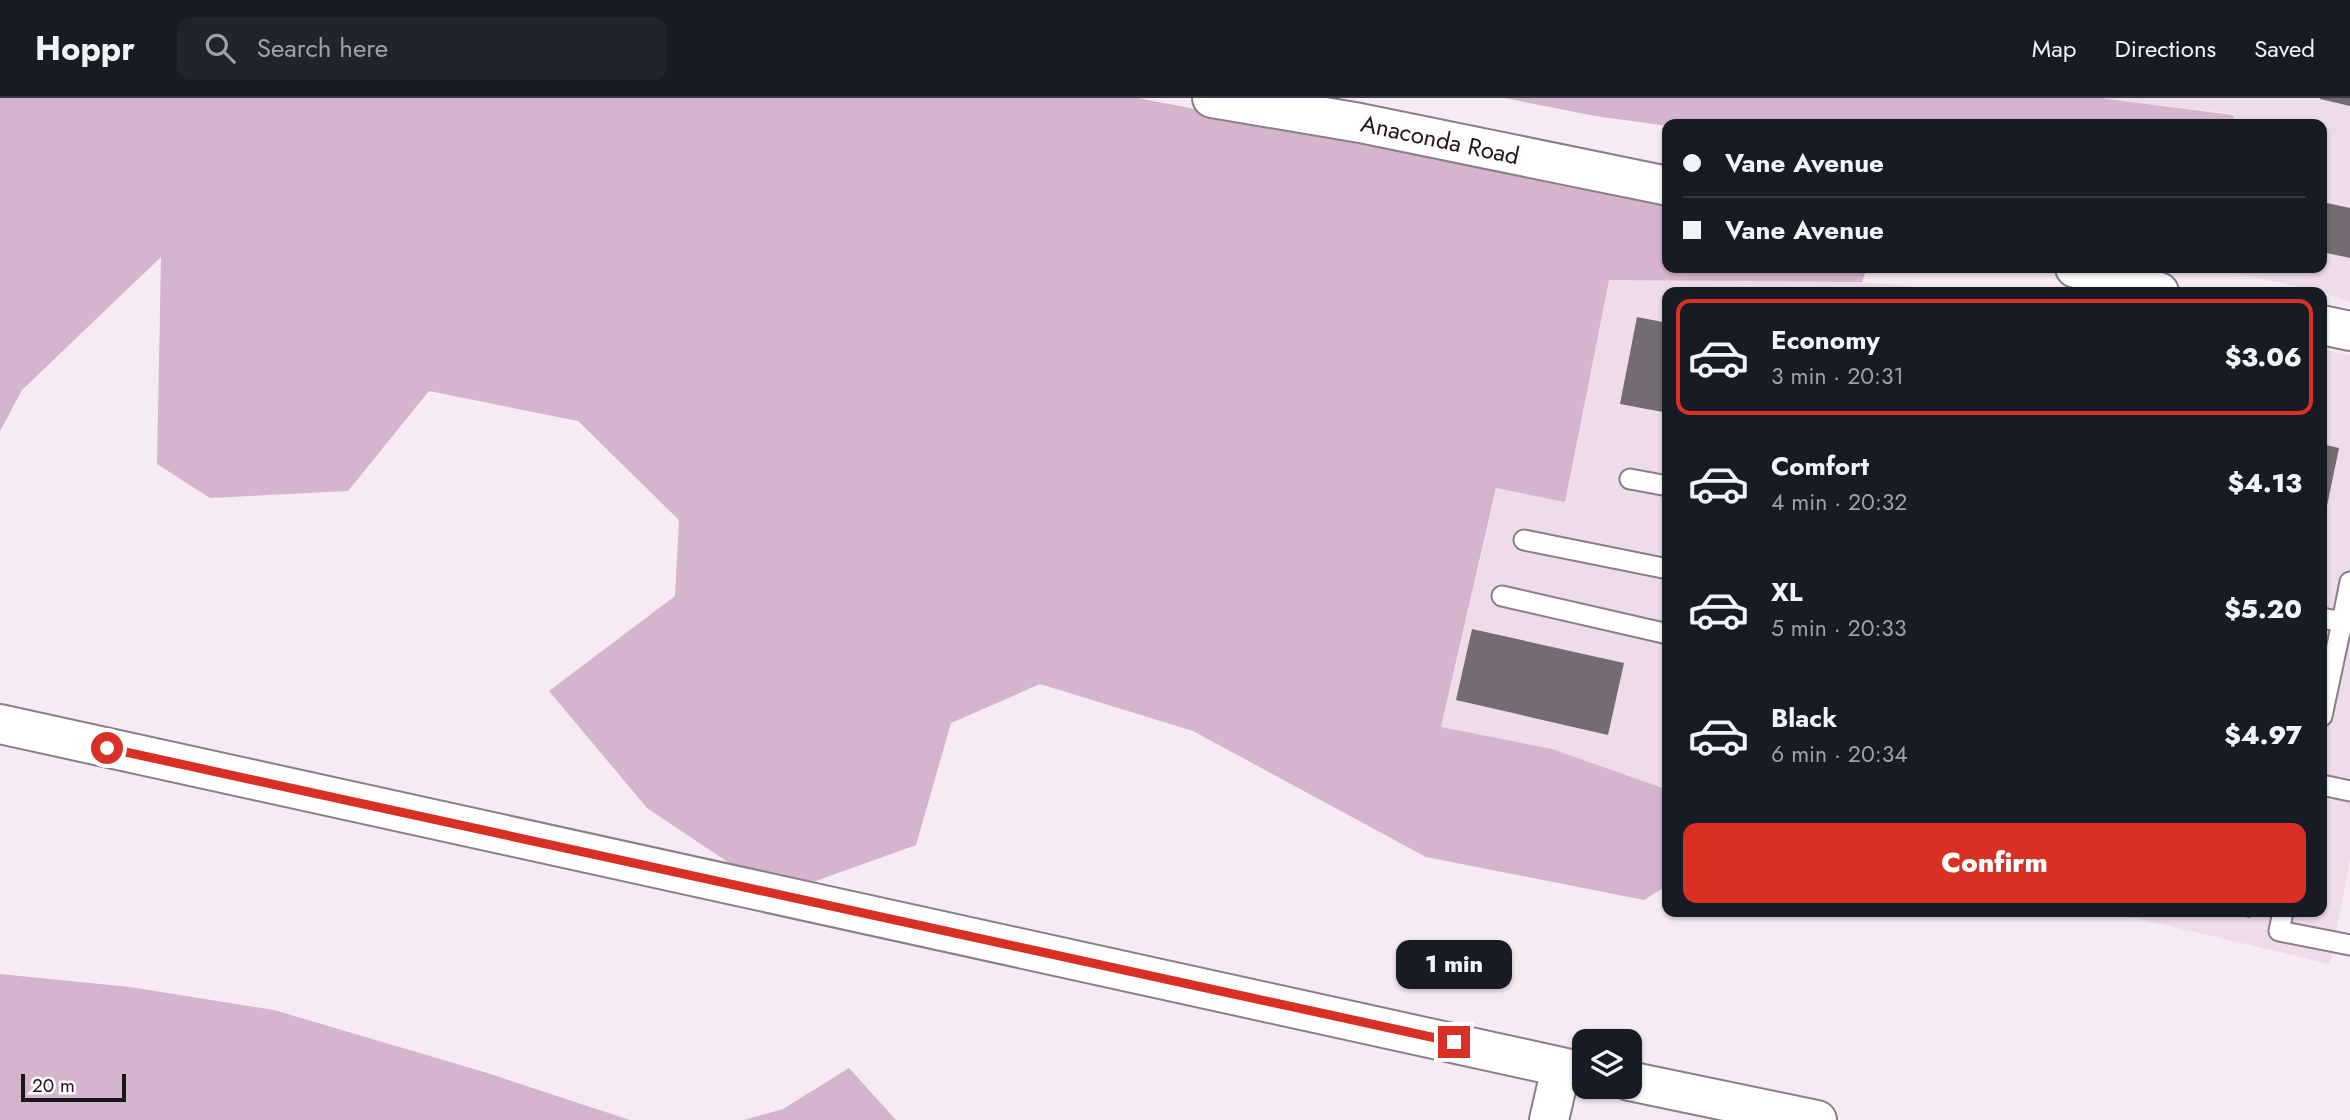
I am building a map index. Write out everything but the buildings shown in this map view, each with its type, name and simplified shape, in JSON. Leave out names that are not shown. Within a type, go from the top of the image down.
[{"type":"street","name":"Anaconda Road","points":[[1212,98],[1360,123],[1662,185]]},
{"type":"street","points":[[2098,273],[2145,287]]},
{"type":"street","points":[[2327,326],[2350,331]]},
{"type":"street","points":[[0,724],[1374,1023],[1572,1070],[1549,1120]]},
{"type":"street","points":[[1642,1084],[1817,1120]]},
{"type":"lane","points":[[1630,479],[1662,485]]},
{"type":"lane","points":[[1524,540],[1662,568]]},
{"type":"lane","points":[[2327,683],[2338,621],[2350,582]]},
{"type":"lane","points":[[1502,596],[1662,634]]},
{"type":"lane","points":[[2327,786],[2350,791]]},
{"type":"lane","points":[[2282,917],[2279,930],[2350,945]]},
{"type":"shaded area","points":[[0,98],[1138,98],[1662,199],[1662,273],[1865,273],[1862,282],[1609,280],[1565,502],[1496,488],[1441,727],[1552,749],[1662,788],[1662,889],[1644,900],[1426,857],[1193,731],[1040,684],[951,723],[916,845],[777,895],[647,808],[549,691],[675,596],[679,520],[578,421],[429,391],[348,491],[210,498],[157,464],[161,257],[22,390],[0,431]]},
{"type":"shaded area","points":[[1504,98],[2100,98],[2233,115],[2234,119],[1662,119],[1662,125],[1595,116]]},
{"type":"shaded area","points":[[2100,98],[2350,98],[2350,302],[2327,294],[2327,287],[2300,287],[2236,273],[2327,273],[2327,119],[2234,119],[2233,114]]},
{"type":"shaded area","points":[[1617,234],[1662,264],[1662,273],[1735,273],[1911,287],[1662,287],[1662,796],[1440,733],[1497,487],[1565,501]]},
{"type":"shaded area","points":[[2327,351],[2350,355],[2350,860],[2330,964],[2131,917],[2327,917]]},
{"type":"shaded area","points":[[0,974],[130,987],[274,1010],[484,1072],[630,1120],[0,1120]]},
{"type":"shaded area","points":[[849,1068],[896,1120],[744,1120],[783,1109]]},
{"type":"route","points":[[107,748],[1454,1042]]}]
